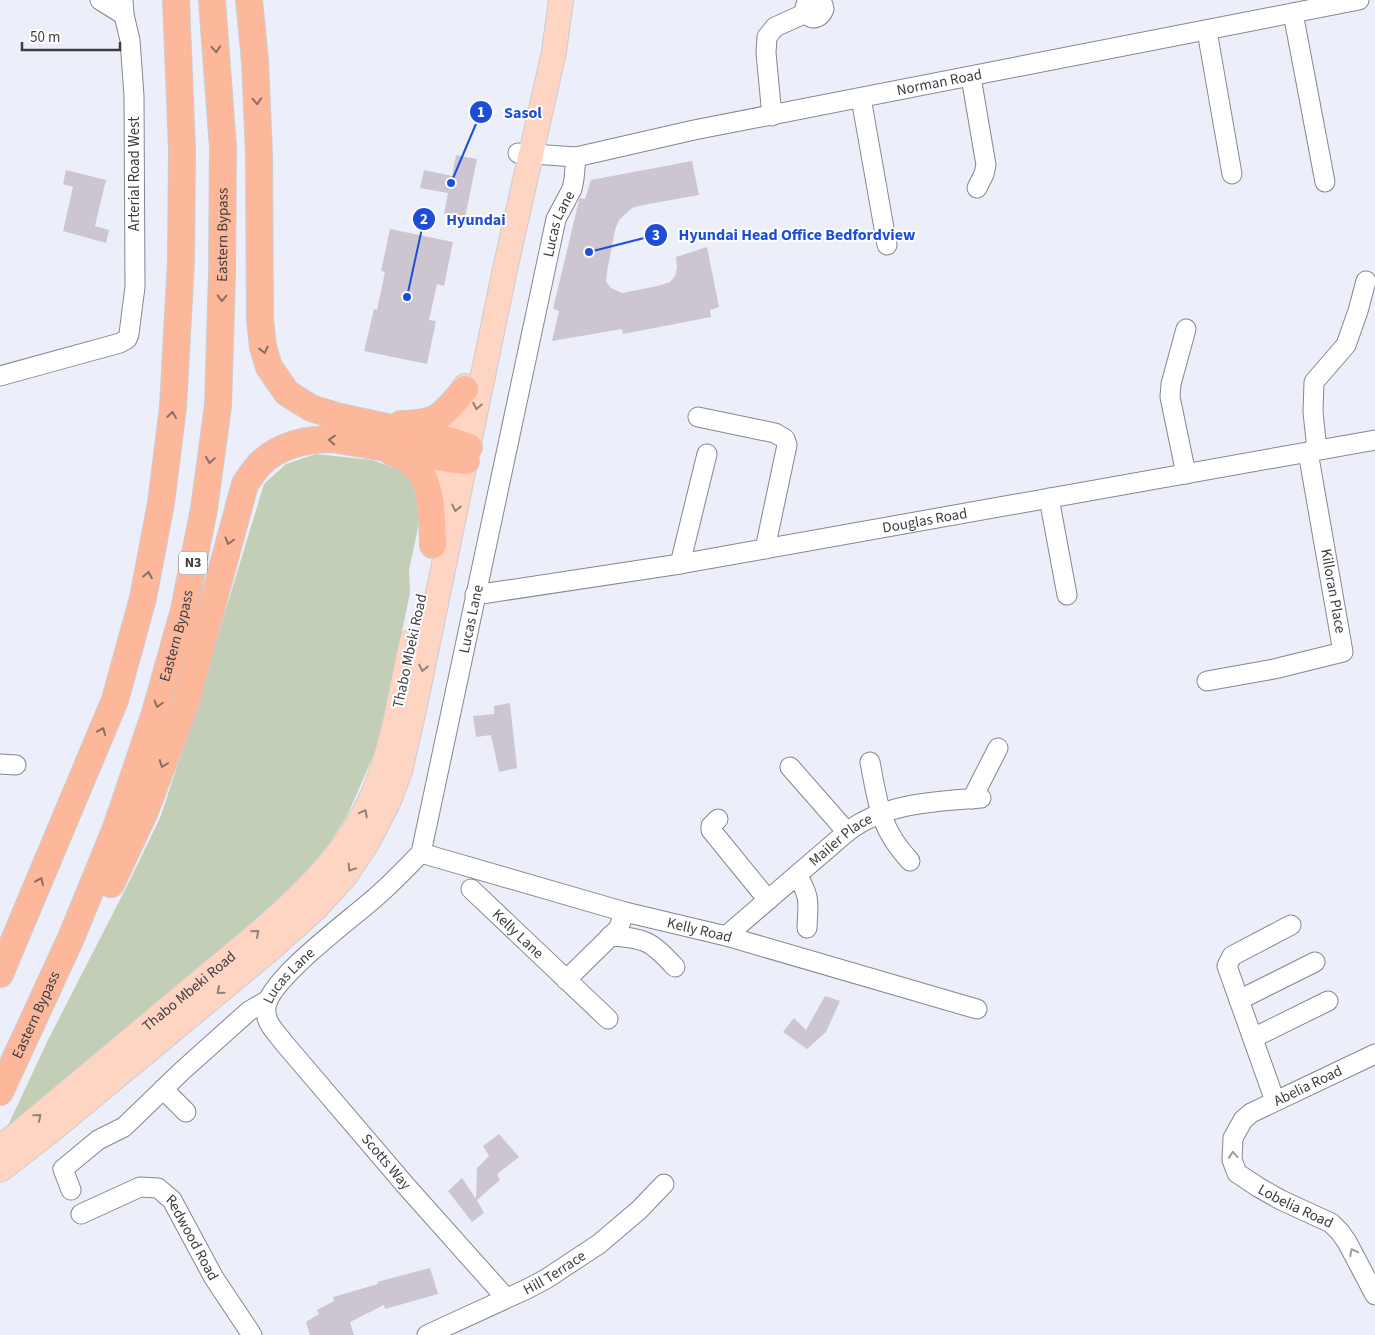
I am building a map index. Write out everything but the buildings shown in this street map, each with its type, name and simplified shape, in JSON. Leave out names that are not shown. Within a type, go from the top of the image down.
[{"type":"highway","points":[[0,974],[114,700],[143,598],[162,504],[173,407],[181,261],[182,150],[176,0]]},
{"type":"highway","name":"Eastern Bypass","points":[[5,1083],[70,938],[116,828],[155,713],[181,619],[204,509],[218,406],[222,273],[223,148],[212,0]]},
{"type":"highway","points":[[249,0],[255,61],[259,154],[260,319],[262,347],[269,367],[287,392],[311,408],[340,417],[370,434],[417,468],[426,484],[431,500],[433,545]]},
{"type":"highway","points":[[5,1083],[76,958],[145,811],[185,706],[245,484],[260,464],[278,451],[301,441],[370,434],[422,424],[431,421],[446,411],[465,389]]},
{"type":"highway","points":[[370,434],[459,452]]},
{"type":"highway","points":[[0,964],[25,916]]},
{"type":"main road","name":"Thabo Mbeki Road","points":[[0,1147],[180,998],[303,892],[331,860],[355,828],[370,801],[385,763],[433,545],[459,452],[505,269],[547,0]]},
{"type":"main road","name":"Thabo Mbeki Road","points":[[0,1170],[268,951],[316,908],[345,876],[361,852],[388,803],[400,771],[415,706],[459,452],[465,389],[524,154],[557,34],[561,0]]},
{"type":"street","points":[[100,0],[123,7]]},
{"type":"street","name":"Norman Road","points":[[524,154],[576,156],[694,130],[1359,0]]},
{"type":"street","points":[[772,116],[766,53],[767,37],[775,27],[811,4]]},
{"type":"street","name":"Arterial Road West","points":[[0,376],[120,343],[129,334],[133,316],[135,287],[134,96],[130,40],[123,7]]},
{"type":"street","points":[[1292,13],[1325,182]]},
{"type":"street","points":[[1207,31],[1232,174]]},
{"type":"street","points":[[971,77],[986,165],[977,188]]},
{"type":"street","points":[[861,98],[887,245]]},
{"type":"street","name":"Lucas Lane","points":[[269,1023],[266,1015],[268,1000],[275,987],[321,942],[376,897],[421,854],[511,438],[556,219],[572,189],[576,156]]},
{"type":"street","points":[[1312,451],[1314,382],[1346,345],[1366,281]]},
{"type":"street","points":[[1186,330],[1171,384],[1170,397],[1186,474]]},
{"type":"street","points":[[698,417],[775,433],[785,439],[787,445],[765,549]]},
{"type":"street","name":"Douglas Road","points":[[476,595],[680,564],[1375,440]]},
{"type":"street","name":"Killoran Place","points":[[1207,681],[1283,667],[1343,652],[1312,451]]},
{"type":"street","points":[[680,564],[707,454]]},
{"type":"street","points":[[1048,498],[1067,595]]},
{"type":"street","name":"Mailer Place","points":[[726,936],[846,832],[859,824],[880,814],[912,805],[977,798],[998,748]]},
{"type":"street","points":[[870,762],[880,814],[897,847],[910,861]]},
{"type":"street","points":[[790,767],[846,832]]},
{"type":"street","points":[[718,819],[712,824],[711,830],[768,900]]},
{"type":"street","name":"Kelly Road","points":[[421,854],[625,912],[726,936],[977,1009]]},
{"type":"street","points":[[796,875],[808,898],[808,928]]},
{"type":"street","name":"Kelly Lane","points":[[471,890],[608,1019]]},
{"type":"street","points":[[566,980],[618,929],[625,912]]},
{"type":"street","points":[[1275,1101],[1227,966],[1232,956],[1291,924]]},
{"type":"street","points":[[610,936],[631,937],[653,944],[675,968]]},
{"type":"street","points":[[1239,1000],[1315,962]]},
{"type":"street","points":[[70,1190],[63,1169],[98,1140],[124,1127],[249,1012],[268,1000]]},
{"type":"street","points":[[1253,1038],[1328,1001]]},
{"type":"street","name":"Scotts Way","points":[[269,1023],[407,1187],[506,1298]]},
{"type":"street","name":"Abelia Road","points":[[1243,1120],[1251,1113],[1275,1101],[1375,1054]]},
{"type":"street","points":[[163,1090],[186,1112]]},
{"type":"street","name":"Lobelia Road","points":[[1243,1120],[1236,1129],[1233,1138],[1232,1160],[1237,1173],[1273,1196],[1331,1223],[1347,1242],[1375,1296]]},
{"type":"street","name":"Hill Terrace","points":[[428,1335],[546,1279],[599,1244],[639,1210],[664,1184]]},
{"type":"street","name":"Redwood Road","points":[[82,1214],[140,1186],[158,1188],[172,1200],[214,1278],[252,1335]]},
{"type":"green space","points":[[316,454],[372,460],[411,474],[422,494],[417,533],[409,570],[410,593],[378,745],[348,814],[317,863],[242,938],[4,1134],[48,1040],[160,818],[188,734],[264,484],[286,464]]},
{"type":"place","name":"Sasol","points":[[451,183]]},
{"type":"place","name":"Hyundai Head Office Bedfordview","points":[[589,252]]},
{"type":"place","name":"Hyundai","points":[[407,297]]}]
